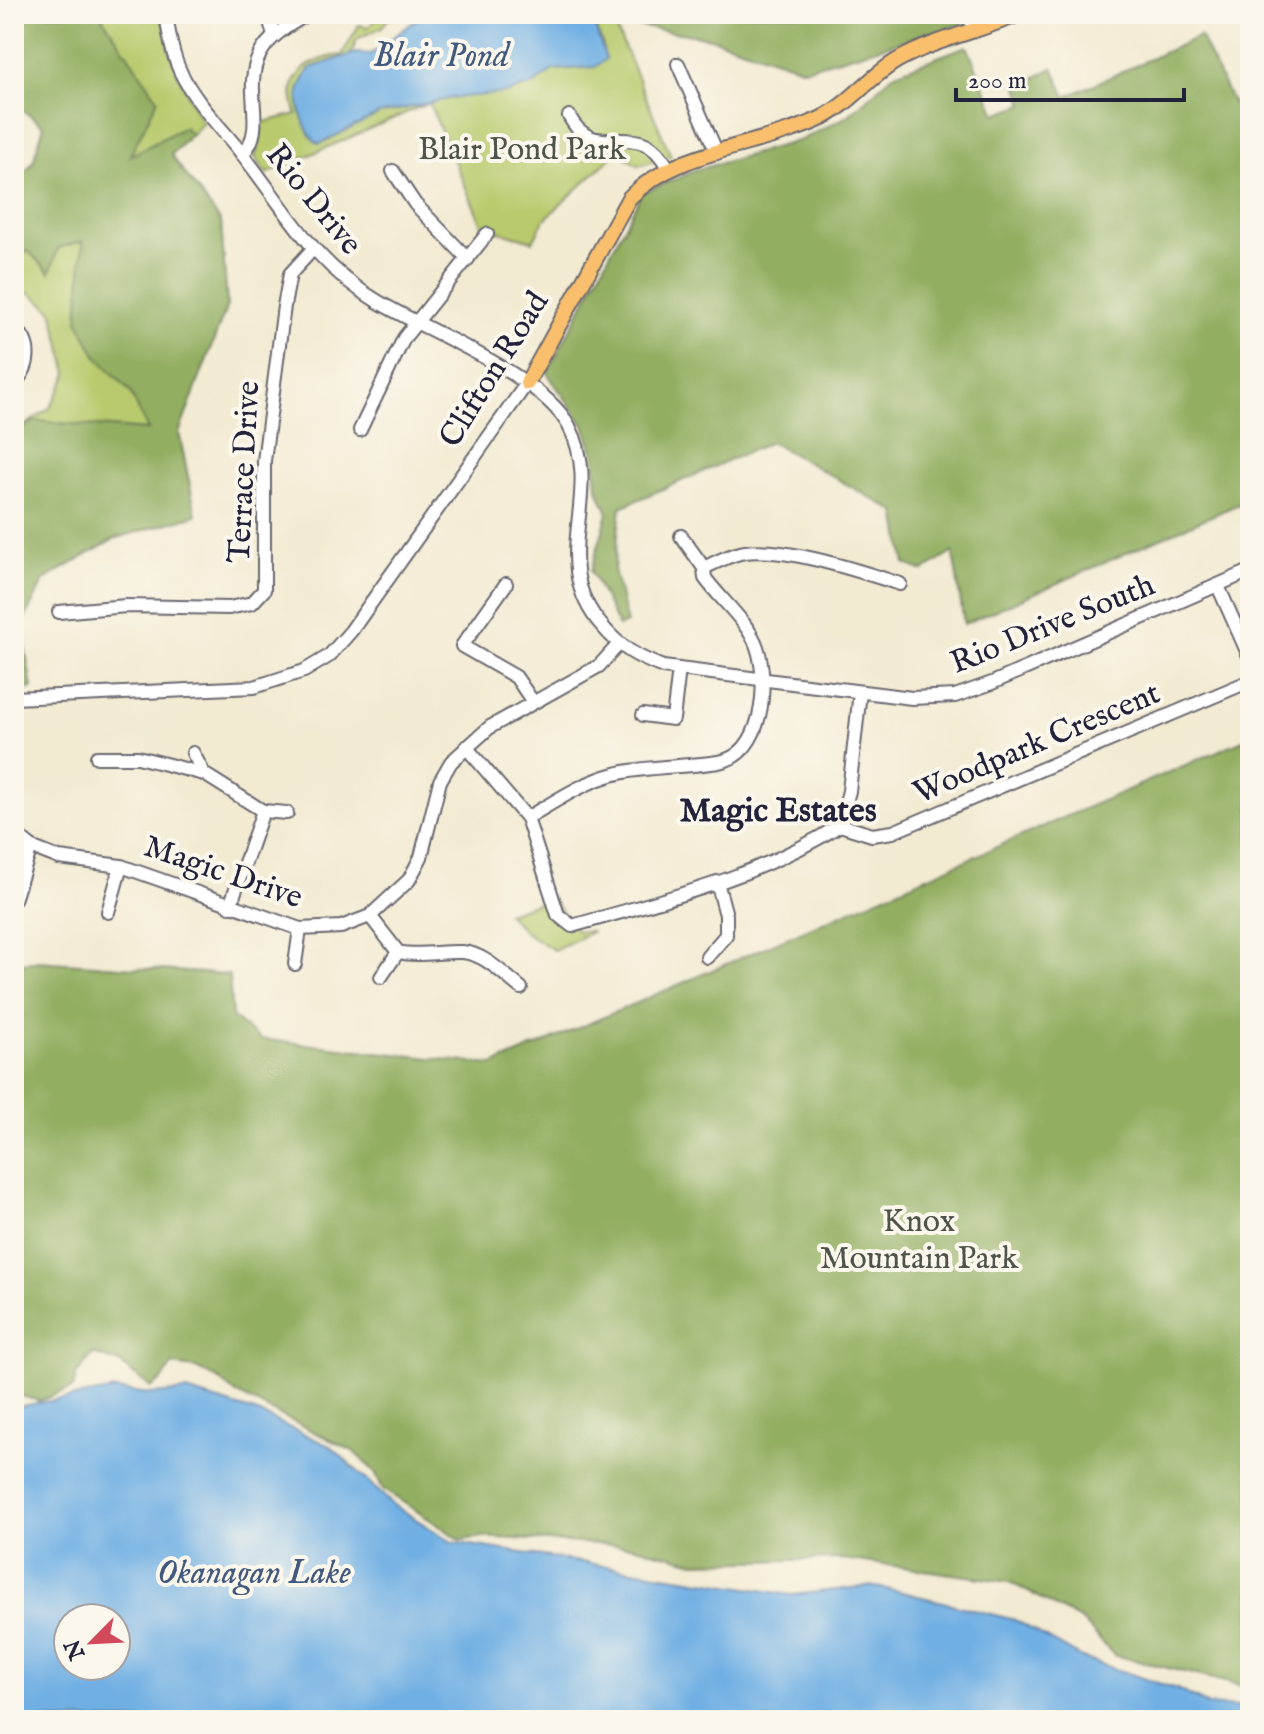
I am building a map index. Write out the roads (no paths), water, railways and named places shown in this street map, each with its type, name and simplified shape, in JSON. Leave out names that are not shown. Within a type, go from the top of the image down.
[{"type":"main road","name":"Clifton Road","points":[[527,383],[629,198],[648,179],[668,168],[823,117],[874,74],[903,58],[1019,14]]},
{"type":"street","name":"Rio Drive","points":[[166,14],[173,48],[188,87],[207,116],[242,154],[312,250],[356,288],[527,383]]},
{"type":"street","points":[[268,14],[274,36]]},
{"type":"street","points":[[242,154],[252,145],[256,132],[250,80],[260,53],[274,36],[307,14]]},
{"type":"street","points":[[969,14],[973,30]]},
{"type":"street","points":[[678,64],[717,153]]},
{"type":"street","points":[[569,116],[576,130],[586,137],[648,143],[660,152],[668,168]]},
{"type":"street","points":[[393,171],[415,204],[468,259]]},
{"type":"street","points":[[360,430],[404,338],[487,234]]},
{"type":"street","name":"Terrace Drive","points":[[59,612],[126,606],[229,608],[252,603],[264,590],[264,461],[284,306],[290,274],[312,250]]},
{"type":"street","points":[[14,327],[20,332],[28,356],[26,368],[14,383]]},
{"type":"street","name":"Rio Drive South","points":[[527,383],[554,405],[578,445],[583,486],[575,537],[577,583],[595,619],[618,645],[637,658],[679,669],[912,698],[955,696],[1250,571]]},
{"type":"street","name":"Clifton Road","points":[[14,698],[254,687],[304,671],[329,656],[351,631],[527,383]]},
{"type":"street","points":[[527,818],[576,790],[616,773],[720,762],[747,744],[759,719],[763,679],[757,645],[705,578],[704,568],[681,536]]},
{"type":"street","points":[[704,568],[745,552],[777,554],[842,566],[900,584]]},
{"type":"street","points":[[506,584],[462,646],[516,677],[533,702]]},
{"type":"street","points":[[1218,586],[1250,658]]},
{"type":"street","name":"Magic Drive","points":[[14,833],[31,847],[59,858],[121,866],[300,929],[341,927],[370,916],[409,880],[421,857],[440,781],[451,762],[490,727],[599,666],[618,645]]},
{"type":"street","points":[[643,715],[673,719],[679,669]]},
{"type":"street","name":"Woodpark Crescent","points":[[840,825],[872,835],[893,832],[1250,681]]},
{"type":"street","points":[[466,747],[527,818],[558,915],[572,926],[717,882],[814,842],[840,825],[849,791],[860,692]]},
{"type":"street","points":[[193,753],[204,774]]},
{"type":"street","points":[[97,757],[138,757],[204,774],[263,811],[287,813]]},
{"type":"street","points":[[230,906],[263,811]]},
{"type":"street","points":[[14,900],[31,847]]},
{"type":"street","points":[[108,912],[121,866]]},
{"type":"street","points":[[707,957],[726,935],[726,915],[717,882]]},
{"type":"street","points":[[370,916],[398,952],[416,956],[464,952],[483,959],[521,988]]},
{"type":"street","points":[[295,964],[300,929]]},
{"type":"street","points":[[381,977],[398,952]]},
{"type":"water","name":"Blair Pond","points":[[424,14],[553,14],[563,21],[595,27],[606,59],[595,67],[553,70],[533,85],[507,93],[453,98],[379,114],[319,144],[314,140],[303,121],[299,98],[310,68],[355,53],[371,54]]},
{"type":"water","name":"Okanagan Lake","points":[[116,1390],[152,1394],[187,1391],[258,1413],[332,1447],[392,1504],[452,1542],[792,1595],[869,1586],[898,1591],[1015,1620],[1082,1658],[1179,1690],[1208,1705],[1250,1708],[1250,1720],[14,1720],[14,1407]]},
{"type":"district","name":"Magic Estates","points":[[778,811]]},
{"type":"park label","name":"Blair Pond Park","points":[[522,150]]},
{"type":"park label","name":"Knox Mountain Park","points":[[919,1240]]}]
